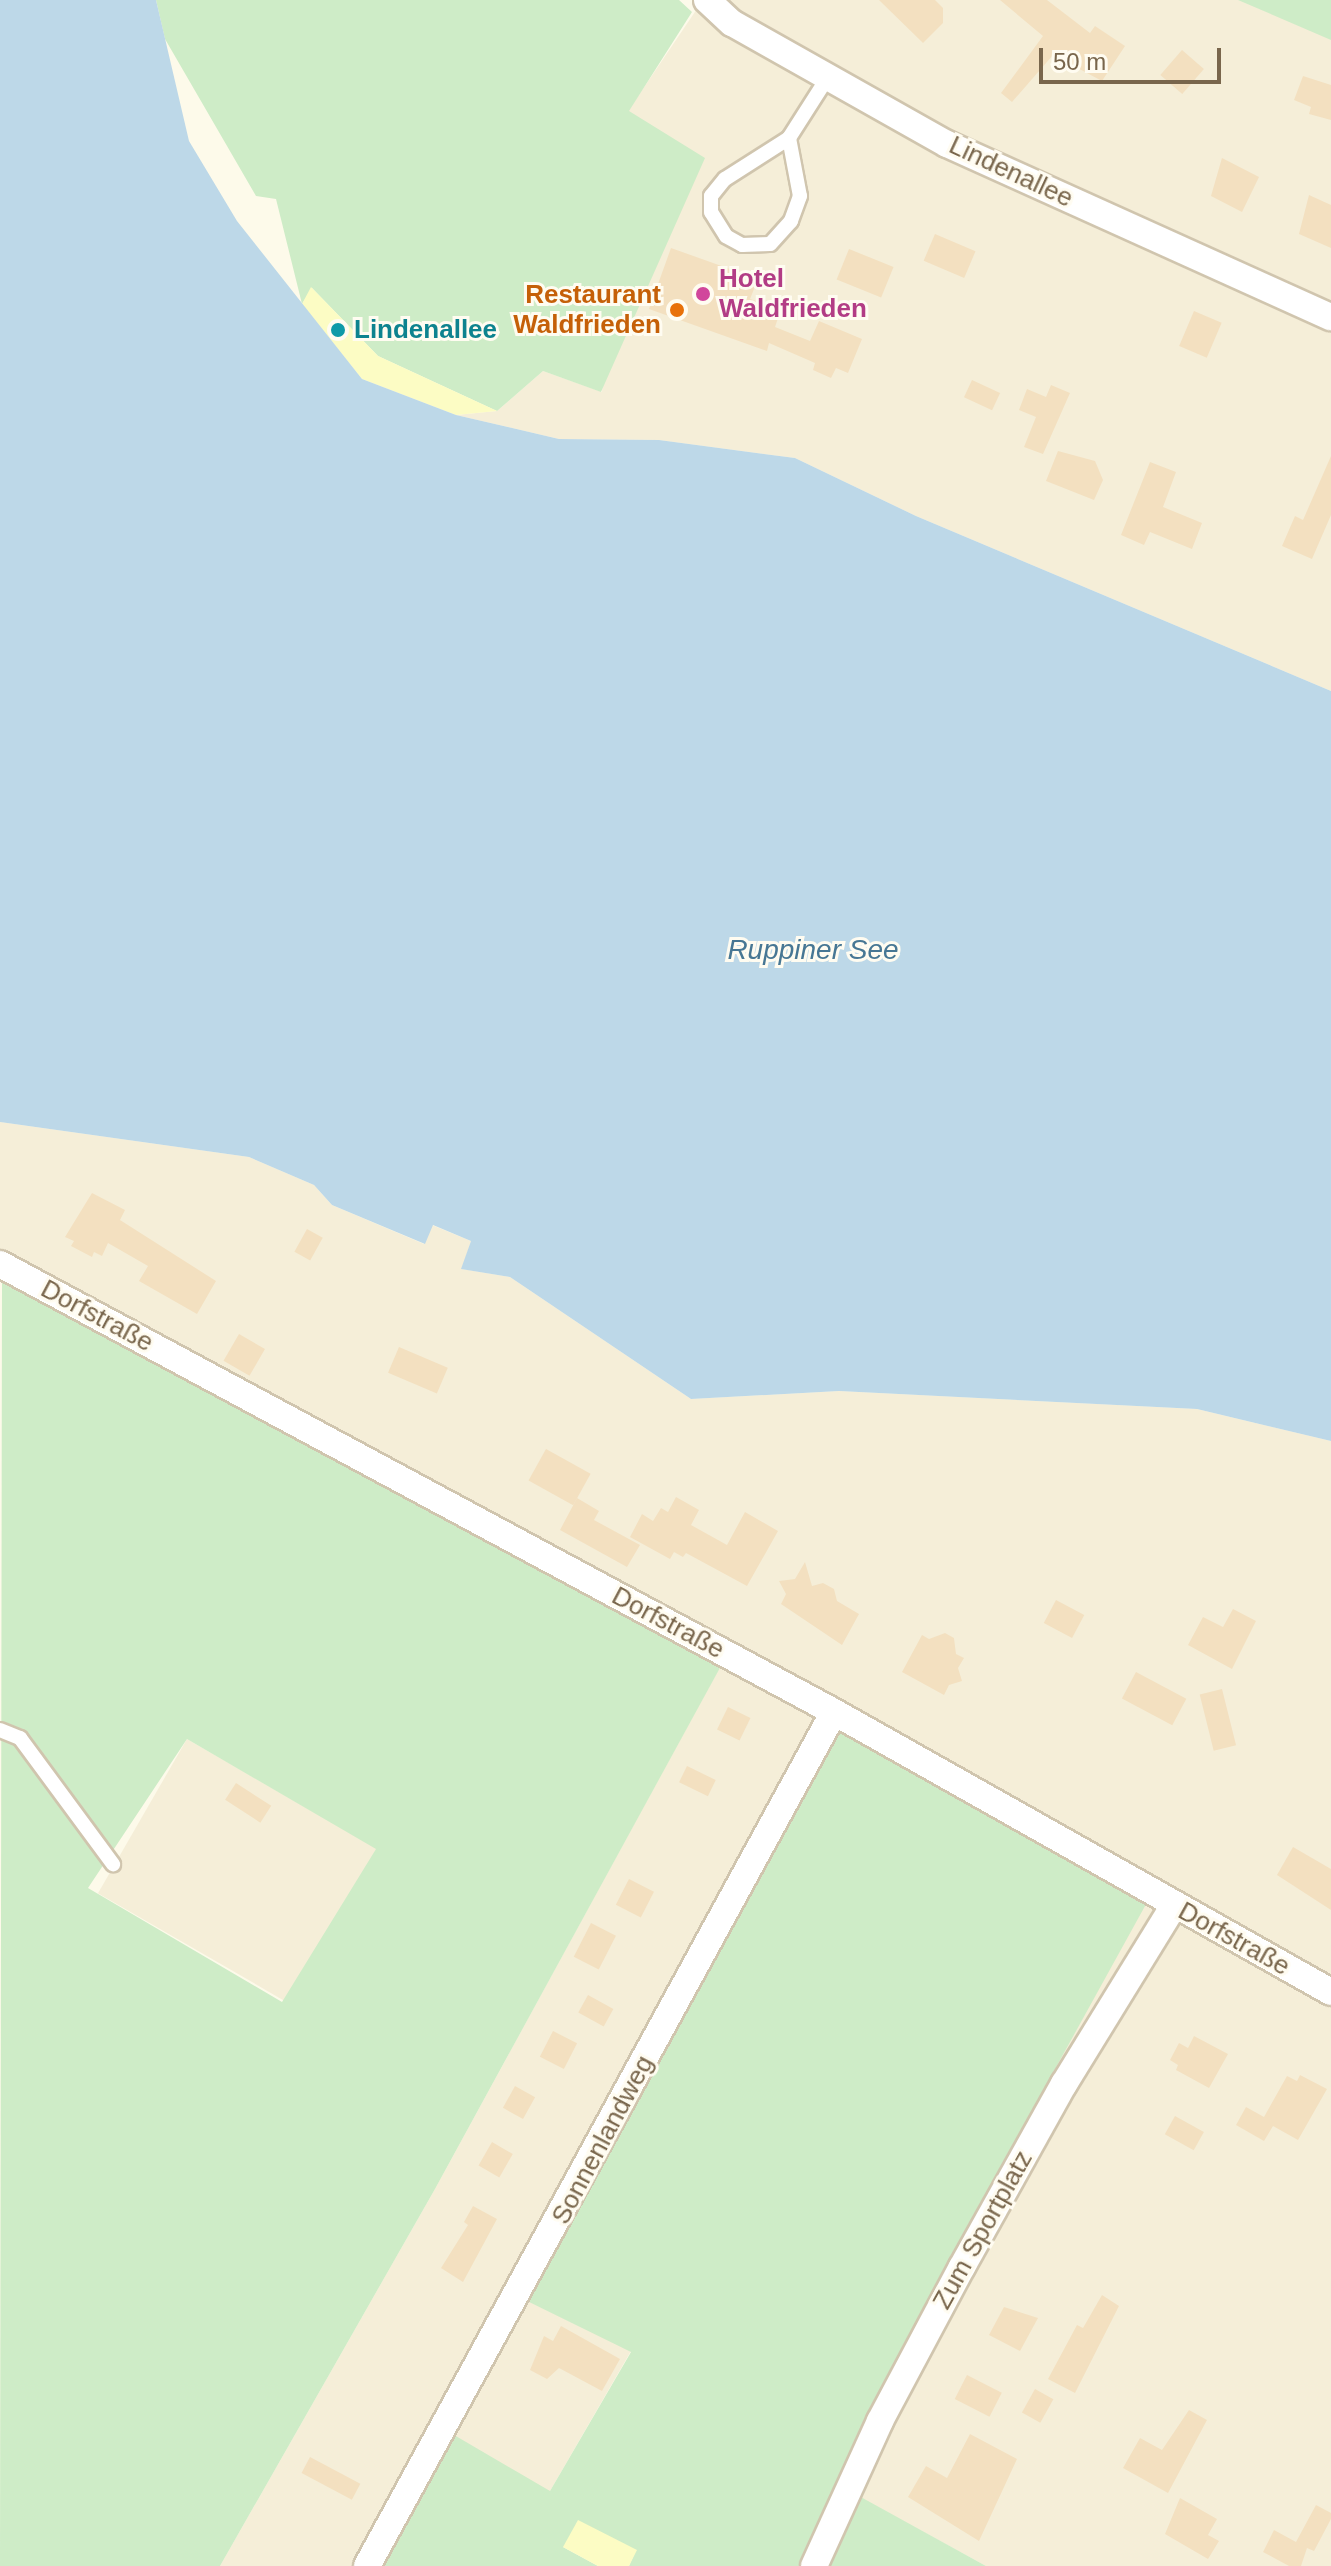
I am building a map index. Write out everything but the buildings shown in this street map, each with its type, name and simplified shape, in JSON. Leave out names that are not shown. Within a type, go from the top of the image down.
[{"type":"street","name":"Lindenallee","points":[[707,0],[732,23],[947,144],[1331,317]]},
{"type":"street","name":"Dorfstraße","points":[[0,1264],[834,1712],[1331,1992]]},
{"type":"street","name":"Sonnenlandweg","points":[[367,2566],[834,1712]]},
{"type":"street","name":"Zum Sportplatz","points":[[814,2566],[880,2421],[962,2267],[1064,2084],[1174,1905]]},
{"type":"lane","points":[[789,138],[800,196],[791,221],[770,244],[742,245],[716,225],[711,196],[725,179],[789,138],[809,114],[828,77]]},
{"type":"lane","points":[[0,1730],[20,1738],[113,1864]]},
{"type":"shaded area","points":[[156,0],[679,0],[692,12],[629,111],[705,158],[601,392],[543,371],[497,411],[378,356],[312,288],[302,304],[276,199],[256,196],[165,39]]},
{"type":"shaded area","points":[[703,0],[1331,0],[1331,691],[916,516],[795,458],[659,440],[559,439],[456,415],[497,411],[543,371],[602,392],[628,111]]},
{"type":"shaded area","points":[[1238,0],[1331,0],[1331,40]]},
{"type":"shaded area","points":[[0,1122],[249,1157],[314,1185],[332,1205],[424,1244],[432,1225],[471,1241],[462,1269],[510,1277],[691,1399],[839,1391],[1197,1409],[1331,1441],[1331,2566],[986,2566],[839,2486],[927,2301],[524,2299],[631,2351],[550,2491],[375,2566],[220,2566],[435,2189],[720,1667],[0,1276]]},
{"type":"shaded area","points":[[2,1273],[721,1666],[435,2189],[220,2566],[0,2566]],"holes":[[[187,1739],[376,1849],[282,2002],[88,1888]]]},
{"type":"shaded area","points":[[835,1715],[1150,1897],[927,2301],[839,2485],[986,2566],[629,2566],[636,2550],[563,2547],[598,2566],[375,2566],[449,2432],[550,2491],[631,2352],[523,2299]]},
{"type":"shaded area","points":[[187,1739],[377,1848],[288,2003],[98,1893]]},
{"type":"sand","name":"Lindenallee","points":[[311,287],[378,356],[497,411],[456,415],[362,379],[302,304]]},
{"type":"sand","points":[[578,2520],[637,2550],[629,2566],[598,2566],[563,2547]]},
{"type":"water","name":"Ruppiner See","points":[[0,0],[156,0],[189,141],[237,221],[362,379],[456,415],[559,439],[659,440],[795,458],[916,516],[1331,691],[1331,1441],[1197,1409],[839,1391],[691,1399],[510,1277],[461,1269],[471,1241],[433,1225],[425,1244],[332,1205],[314,1185],[249,1157],[0,1122]]},
{"type":"place","name":"Hotel Waldfrieden","points":[[703,294]]},
{"type":"place","name":"Restaurant Waldfrieden","points":[[677,310]]},
{"type":"place","name":"Lindenallee","points":[[338,330]]}]
